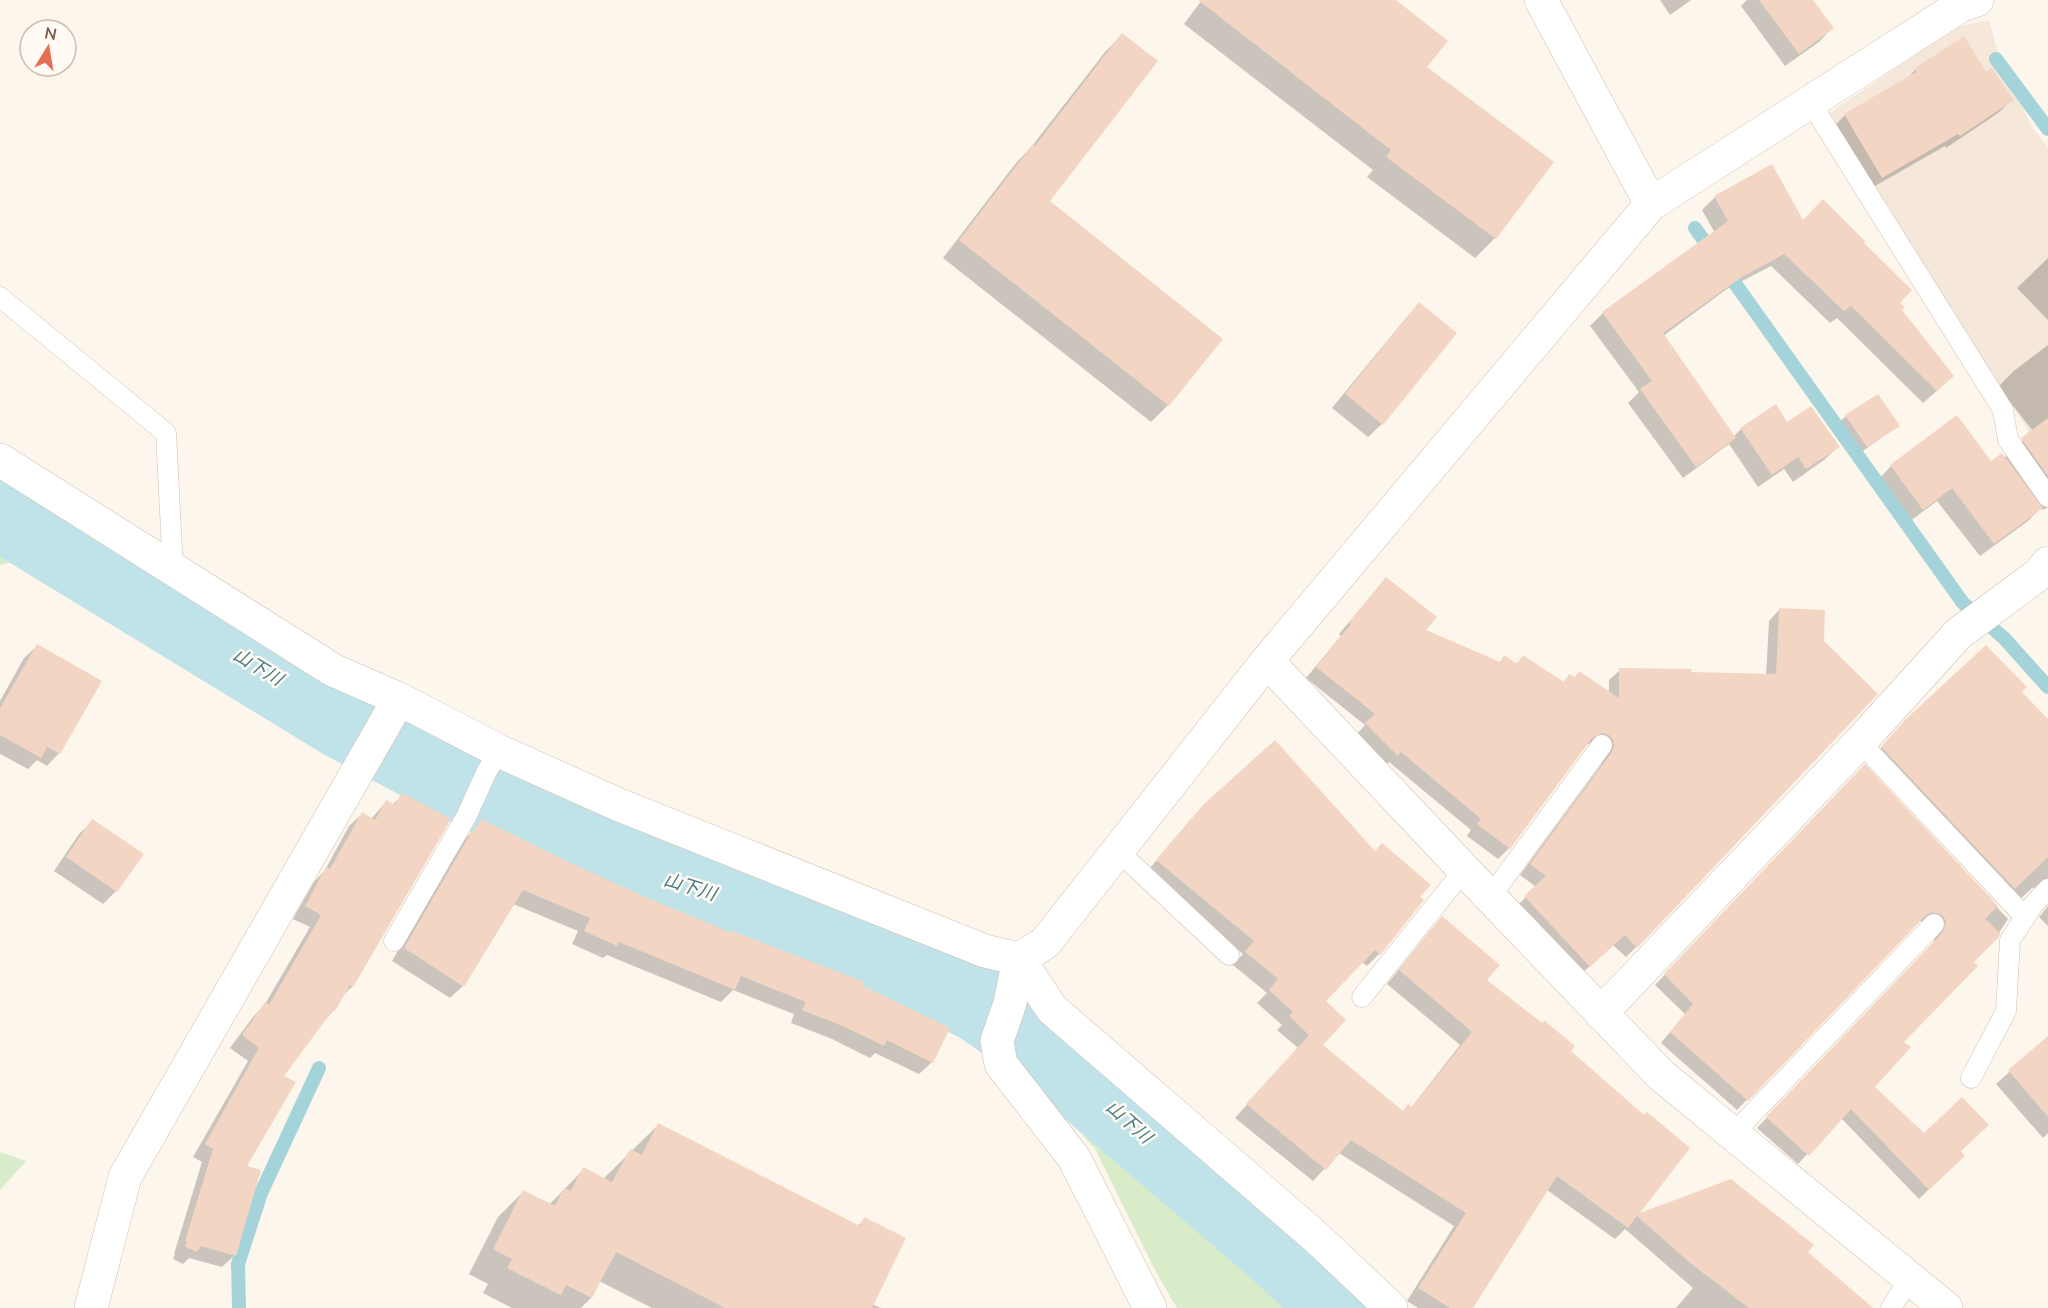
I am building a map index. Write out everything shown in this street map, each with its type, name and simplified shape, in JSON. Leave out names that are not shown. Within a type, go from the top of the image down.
[{"type":"street","points":[[1541,0],[1651,204]]},
{"type":"street","points":[[1150,1308],[1074,1158],[1001,1064],[998,1041],[1010,1003],[1019,959],[1045,943],[1268,661],[1651,204],[1960,6],[1977,0]]},
{"type":"street","points":[[0,460],[393,708],[493,761],[639,813],[985,951],[1019,959],[1052,1009],[1317,1238],[1391,1308]]},
{"type":"street","points":[[1601,1013],[1860,742],[1958,634],[2039,574],[2048,563]]},
{"type":"street","points":[[1268,661],[1662,1076],[1946,1308]]},
{"type":"street","points":[[91,1308],[124,1178],[393,708]]},
{"type":"lane","points":[[1811,103],[2003,410],[2008,440],[2048,497]]},
{"type":"lane","points":[[0,297],[166,433],[173,570]]},
{"type":"lane","points":[[1860,742],[2025,918]]},
{"type":"lane","points":[[1490,897],[1602,745]]},
{"type":"lane","points":[[394,941],[466,817],[493,761]]},
{"type":"lane","points":[[1118,851],[1229,955]]},
{"type":"lane","points":[[1362,997],[1464,870]]},
{"type":"lane","points":[[1971,1078],[2006,1011],[2010,940],[2033,905],[2048,889]]},
{"type":"lane","points":[[1732,1135],[1934,924]]},
{"type":"lane","points":[[1891,1308],[1910,1278]]},
{"type":"shaded area","points":[[1989,20],[1997,50],[2032,127],[2048,148],[2048,462],[1828,114],[1956,27]]},
{"type":"green space","points":[[0,534],[39,556],[0,565]]},
{"type":"green space","points":[[1032,1058],[1235,1237],[1311,1308],[1177,1308],[1155,1270],[1095,1149],[1026,1071]]},
{"type":"green space","points":[[0,1152],[26,1161],[0,1190]]},
{"type":"building","points":[[1198,0],[1396,0],[1448,41],[1427,67],[1554,162],[1496,239],[1386,157],[1391,150]]},
{"type":"building","points":[[1759,0],[1813,0],[1834,28],[1799,54]]},
{"type":"building","points":[[1122,33],[1158,61],[1050,201],[1223,339],[1169,406],[959,240]]},
{"type":"building","points":[[1964,36],[1986,72],[1992,68],[2014,100],[1960,136],[1958,134],[1882,178],[1844,114],[1916,72],[1914,69]]},
{"type":"building","points":[[1772,164],[1803,220],[1823,199],[1912,290],[1900,303],[1905,307],[1902,310],[1954,376],[1937,391],[1851,306],[1844,311],[1784,254],[1742,277],[1663,333],[1736,438],[1696,467],[1640,389],[1652,381],[1602,312],[1728,221],[1714,196]]},
{"type":"building","points":[[1419,302],[1457,333],[1383,425],[1345,394]]},
{"type":"building","points":[[1878,394],[1900,426],[1867,447],[1845,415]]},
{"type":"building","points":[[1776,404],[1787,422],[1811,406],[1840,447],[1806,469],[1798,457],[1772,475],[1740,428]]},
{"type":"building","points":[[1957,415],[1991,461],[2002,453],[2043,508],[1994,544],[1952,488],[1923,510],[1890,465]]},
{"type":"building","points":[[2048,418],[2048,476],[2021,438]]},
{"type":"building","points":[[1386,577],[1437,617],[1426,630],[1500,662],[1504,655],[1517,664],[1523,655],[1564,682],[1569,674],[1575,677],[1579,671],[1619,698],[1619,668],[1776,674],[1779,608],[1825,610],[1824,641],[1878,694],[1637,948],[1625,935],[1590,967],[1524,896],[1546,876],[1530,864],[1612,752],[1613,740],[1609,735],[1603,733],[1592,738],[1510,849],[1477,824],[1481,819],[1401,752],[1398,756],[1365,723],[1375,714],[1316,667]]},
{"type":"building","points":[[37,644],[102,681],[60,754],[47,747],[41,758],[0,735],[0,708]]},
{"type":"building","points":[[1986,645],[2027,687],[2022,692],[2048,719],[2048,857],[2015,889],[1881,747],[1905,720]]},
{"type":"building","points":[[1275,740],[1375,851],[1382,843],[1431,885],[1420,897],[1424,900],[1380,955],[1375,950],[1326,1001],[1346,1020],[1323,1045],[1403,1111],[1408,1104],[1412,1107],[1472,1032],[1399,970],[1442,916],[1500,965],[1487,980],[1542,1023],[1545,1021],[1575,1046],[1571,1051],[1644,1115],[1647,1112],[1690,1148],[1640,1213],[1731,1179],[1814,1245],[1808,1252],[1873,1308],[1749,1308],[1690,1263],[1637,1216],[1628,1228],[1557,1176],[1473,1308],[1450,1308],[1418,1288],[1466,1213],[1351,1140],[1326,1170],[1246,1104],[1309,1035],[1289,1016],[1293,1012],[1269,990],[1278,979],[1245,952],[1254,941],[1156,860],[1204,804]]},
{"type":"building","points":[[1865,764],[1998,906],[1985,919],[2000,933],[1999,937],[1974,962],[1978,966],[1904,1042],[1911,1047],[1875,1087],[1924,1133],[1962,1097],[1989,1125],[1961,1151],[1965,1156],[1929,1190],[1851,1109],[1809,1156],[1766,1117],[1943,932],[1946,921],[1942,915],[1931,912],[1925,916],[1748,1101],[1670,1032],[1693,1004],[1664,974]]},
{"type":"building","points":[[402,793],[451,819],[353,987],[350,985],[335,1011],[333,1010],[284,1076],[296,1082],[247,1166],[261,1170],[236,1256],[201,1246],[197,1252],[185,1247],[213,1149],[205,1144],[259,1048],[242,1035],[265,1002],[269,1005],[321,915],[305,906],[326,867],[330,869],[362,812],[375,820],[386,800],[395,805]]},
{"type":"building","points":[[92,819],[144,854],[117,892],[66,857]]},
{"type":"building","points":[[481,819],[652,900],[732,933],[732,931],[864,982],[863,986],[950,1028],[933,1063],[887,1040],[884,1046],[802,1010],[806,1002],[741,976],[735,990],[619,942],[617,946],[584,931],[590,918],[523,890],[464,987],[404,948]]},
{"type":"building","points":[[2048,1036],[2048,1117],[2008,1070]]},
{"type":"building","points":[[658,1123],[860,1226],[864,1217],[906,1238],[872,1308],[725,1308],[616,1252],[592,1298],[566,1285],[561,1295],[507,1268],[512,1259],[493,1249],[523,1190],[555,1206],[564,1188],[571,1191],[583,1167],[612,1182],[630,1149],[642,1155]]},
{"type":"waterway","points":[[1996,59],[2048,129]]},
{"type":"waterway","points":[[1695,228],[1713,253]]},
{"type":"waterway","points":[[1724,268],[1963,603],[2004,638],[2048,687]]},
{"type":"waterway","name":"山下川","points":[[0,510],[346,721],[476,790],[649,875],[844,935],[980,1003],[1039,1044],[1275,1246],[1343,1308]]},
{"type":"waterway","points":[[239,1308],[238,1264],[261,1193],[319,1068]]}]
